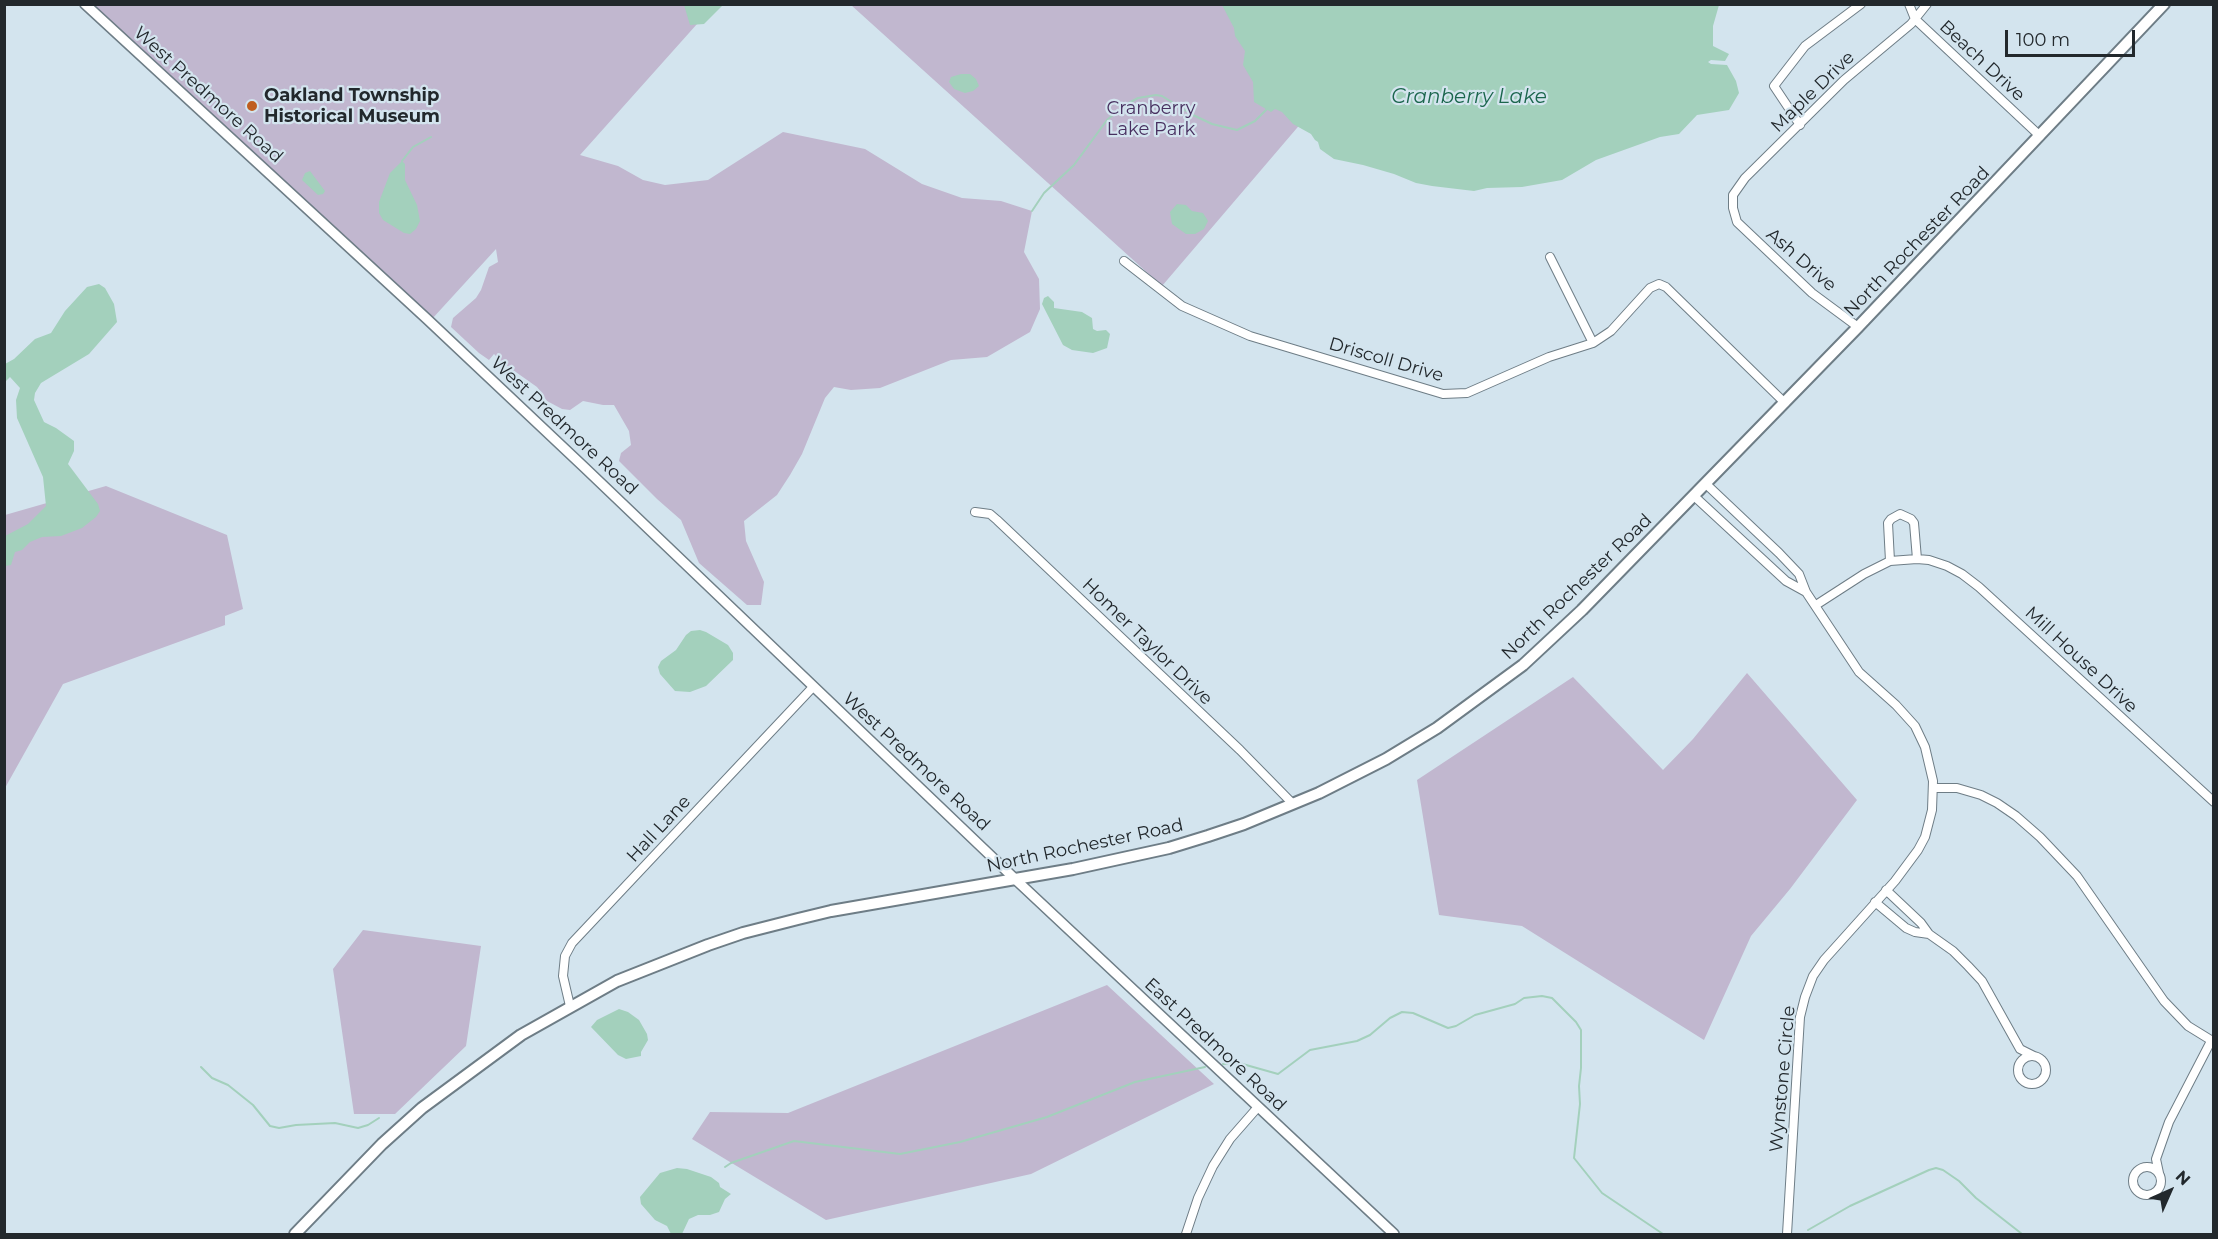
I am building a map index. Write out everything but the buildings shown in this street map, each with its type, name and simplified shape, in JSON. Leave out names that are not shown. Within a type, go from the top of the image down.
[{"type":"main road","name":"North Rochester Road","points":[[295,1234],[382,1144],[422,1108],[521,1035],[617,981],[744,933],[831,911],[1073,869],[1168,848],[1244,824],[1319,793],[1386,759],[1437,729],[1523,665],[1582,610],[1858,327],[2164,4]]},
{"type":"street","name":"West Predmore Road","points":[[85,4],[427,319],[1015,879]]},
{"type":"street","points":[[1800,124],[1774,86],[1805,46],[1861,4]]},
{"type":"street","name":"Beach Drive","points":[[1909,4],[1915,19],[2040,136]]},
{"type":"street","name":"Maple Drive","points":[[1732,208],[1733,195],[1745,178],[1844,80],[1915,19],[1927,4]]},
{"type":"street","name":"Ash Drive","points":[[1732,208],[1737,222],[1753,238],[1812,293],[1858,327]]},
{"type":"street","points":[[1550,258],[1593,343]]},
{"type":"street","name":"Driscoll Drive","points":[[1124,261],[1176,302],[1250,336],[1443,394],[1467,393],[1549,357],[1593,343],[1611,331],[1650,288],[1659,284],[1666,287],[1785,403]]},
{"type":"street","name":"Wynstone Circle","points":[[1706,484],[1791,564],[1799,574],[1806,592],[1859,672],[1896,705],[1915,726],[1925,747],[1933,788],[1932,810],[1925,837],[1911,862],[1824,960],[1813,976],[1804,997],[1800,1017],[1787,1234]]},
{"type":"street","name":"Wynstone Circle","points":[[1694,496],[1786,581],[1806,592]]},
{"type":"street","name":"Homer Taylor Drive","points":[[975,512],[990,514],[997,520],[1240,750],[1293,804]]},
{"type":"street","points":[[1890,561],[1888,523],[1890,519],[1900,514],[1906,515],[1914,523],[1917,559]]},
{"type":"street","name":"Mill House Drive","points":[[1816,605],[1864,574],[1890,561],[1929,560],[1962,573],[2214,802]]},
{"type":"street","name":"Hall Lane","points":[[570,1006],[563,976],[565,956],[572,943],[813,687]]},
{"type":"street","points":[[1933,788],[1957,788],[1998,802],[2032,830],[2062,858],[2077,876],[2164,1001],[2188,1026],[2212,1042],[2176,1107],[2156,1159],[2161,1182],[2158,1190],[2150,1195],[2141,1193],[2133,1182],[2136,1173],[2156,1159]]},
{"type":"street","name":"East Predmore Road","points":[[1015,879],[1394,1234]]},
{"type":"street","points":[[1886,890],[1921,923],[1929,934],[1953,951],[1982,981],[2020,1049],[2019,1074],[2021,1078],[2028,1083],[2037,1083],[2044,1077],[2046,1068],[2042,1060],[2020,1049]]},
{"type":"street","points":[[1875,902],[1906,928],[1929,934]]},
{"type":"street","points":[[2019,1065],[2025,1058],[2034,1056]]},
{"type":"street","points":[[1186,1234],[1198,1198],[1213,1166],[1230,1140],[1258,1107]]},
{"type":"street","points":[[2143,1168],[2152,1168],[2159,1173]]},
{"type":"green space","points":[[91,5],[714,5],[580,155],[618,166],[643,180],[665,185],[708,180],[783,132],[865,149],[922,184],[962,198],[1001,201],[1032,211],[1024,252],[1039,279],[1040,309],[1030,332],[987,357],[951,360],[880,388],[851,390],[834,387],[825,398],[802,454],[777,495],[744,521],[746,541],[764,582],[761,605],[747,605],[699,563],[681,520],[619,461],[621,453],[631,445],[629,431],[614,405],[583,401],[570,410],[562,409],[547,401],[537,387],[494,354],[489,360],[479,353],[451,327],[453,318],[476,298],[489,267],[498,262],[496,249],[432,319]]},
{"type":"green space","name":"Cranberry Lake Park","points":[[851,5],[1402,5],[1162,286]]},
{"type":"green space","points":[[106,486],[227,535],[243,609],[225,616],[225,625],[63,684],[5,788],[5,515]]},
{"type":"green space","points":[[1747,673],[1857,800],[1790,889],[1751,936],[1704,1040],[1522,926],[1439,915],[1417,780],[1573,677],[1663,770],[1693,739]]},
{"type":"green space","points":[[363,930],[481,946],[466,1046],[395,1114],[354,1114],[333,969]]},
{"type":"green space","points":[[1107,985],[1214,1084],[1031,1174],[826,1220],[692,1139],[710,1112],[788,1113]]},
{"type":"water","points":[[684,4],[723,5],[704,24],[690,25]]},
{"type":"water","name":"Cranberry Lake","points":[[1222,5],[1719,5],[1713,26],[1713,46],[1729,54],[1725,61],[1711,60],[1708,62],[1727,65],[1736,81],[1739,93],[1729,110],[1697,115],[1679,134],[1660,137],[1596,160],[1562,180],[1522,187],[1487,188],[1474,191],[1432,186],[1363,165],[1334,159],[1320,149],[1318,142],[1311,134],[1293,124],[1282,112],[1275,109],[1271,112],[1254,102],[1253,82],[1243,65],[1245,51],[1235,36],[1234,28]]},
{"type":"water","points":[[970,74],[979,86],[965,93],[954,89],[949,82],[951,77]]},
{"type":"water","points":[[402,161],[405,164],[405,180],[417,205],[420,221],[410,234],[404,233],[383,220],[379,213],[379,202],[390,173]]},
{"type":"water","points":[[310,171],[325,191],[323,194],[318,195],[302,180],[305,173]]},
{"type":"water","points":[[1177,204],[1186,205],[1192,211],[1203,213],[1208,221],[1204,229],[1195,234],[1186,234],[1172,224],[1170,212]]},
{"type":"water","points":[[99,284],[105,288],[114,304],[117,322],[89,354],[41,383],[34,400],[44,422],[74,441],[74,451],[68,464],[98,504],[100,511],[82,528],[61,536],[42,537],[30,542],[22,550],[15,552],[11,565],[5,566],[5,536],[28,524],[46,506],[43,477],[17,418],[16,400],[20,388],[10,377],[5,382],[5,364],[14,359],[35,339],[51,333],[65,311],[87,287]]},
{"type":"water","points":[[1048,296],[1054,302],[1054,308],[1082,312],[1092,318],[1093,329],[1106,330],[1110,334],[1107,348],[1093,353],[1072,350],[1063,345],[1042,304],[1044,298]]},
{"type":"water","points":[[700,630],[728,645],[733,653],[733,660],[706,686],[690,692],[675,691],[660,674],[658,667],[661,661],[676,650],[686,635],[691,631]]},
{"type":"water","points":[[619,1009],[639,1020],[647,1034],[648,1040],[641,1056],[626,1059],[618,1055],[591,1027],[597,1020]]},
{"type":"water","points":[[677,1168],[711,1177],[731,1194],[725,1199],[719,1212],[698,1215],[689,1219],[682,1234],[671,1234],[667,1226],[655,1220],[641,1204],[640,1197],[660,1173]]},
{"type":"waterway","points":[[1032,211],[1044,193],[1074,165],[1107,120],[1125,105],[1138,98],[1162,96],[1212,124],[1237,130],[1255,121],[1267,109]]},
{"type":"waterway","points":[[402,161],[413,147],[431,137]]},
{"type":"waterway","points":[[1223,1064],[1239,1063],[1278,1074],[1310,1050],[1357,1041],[1370,1035],[1390,1018],[1402,1012],[1413,1013],[1448,1028],[1475,1015],[1515,1004],[1524,998],[1542,996],[1552,998],[1581,1030],[1580,1104],[1574,1158],[1602,1193],[1663,1234]]},
{"type":"waterway","points":[[201,1067],[212,1078],[228,1085],[253,1105],[270,1126],[279,1128],[335,1123],[358,1128],[379,1118]]},
{"type":"waterway","points":[[725,1167],[794,1141],[900,1154],[960,1142],[1047,1117],[1135,1082],[1205,1067]]},
{"type":"waterway","points":[[1808,1230],[1850,1206],[1936,1168],[1959,1181],[1976,1198],[2022,1234]]},
{"type":"place","name":"Oakland Township Historical Museum","points":[[252,106]]}]
